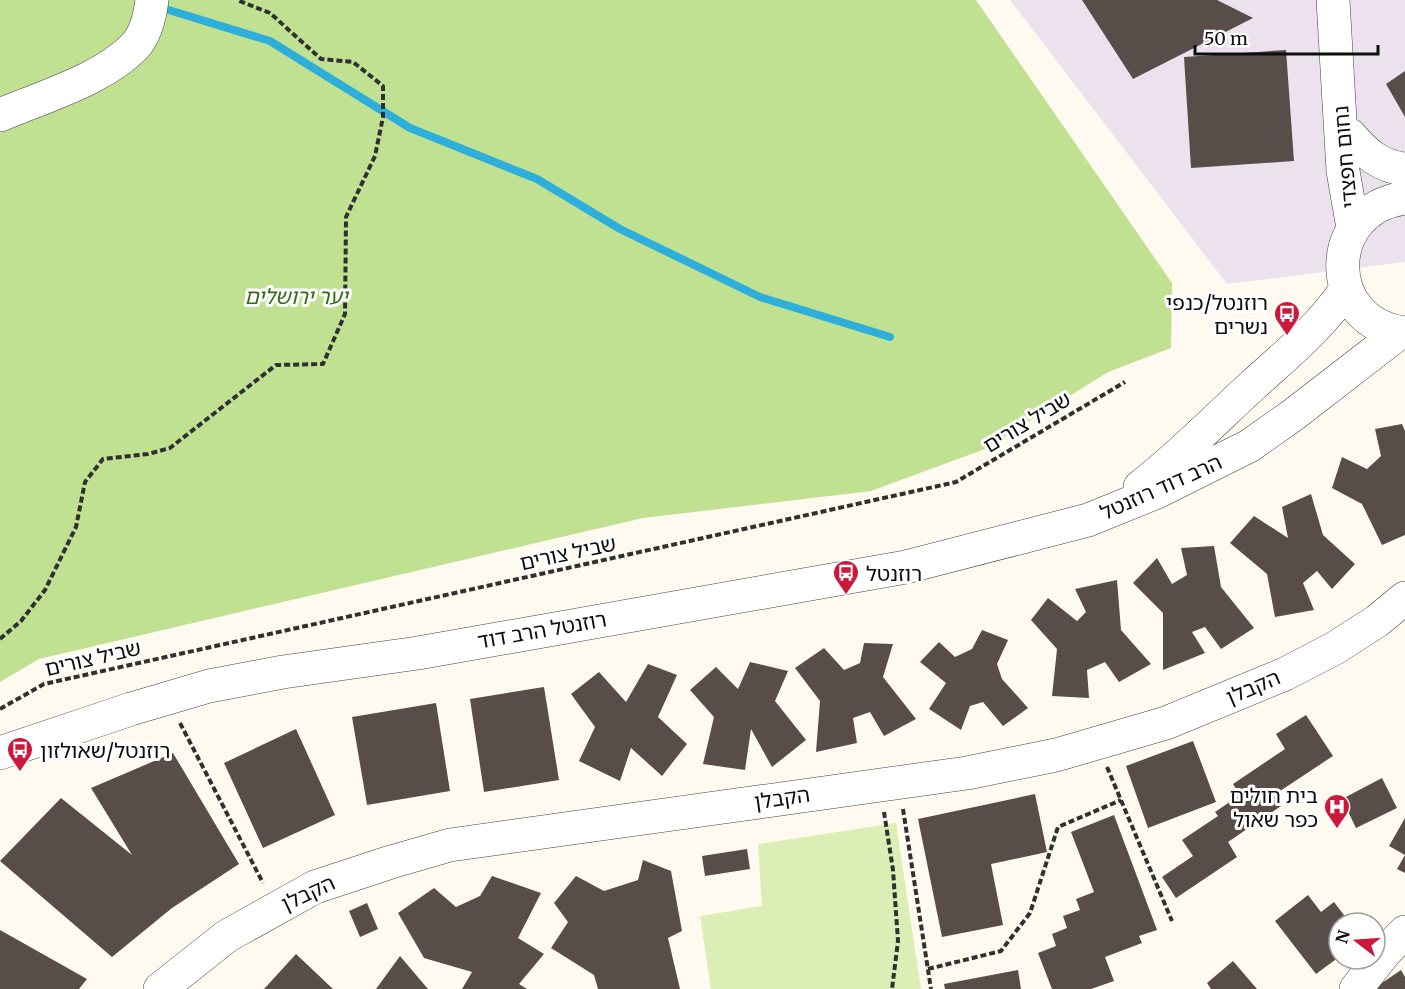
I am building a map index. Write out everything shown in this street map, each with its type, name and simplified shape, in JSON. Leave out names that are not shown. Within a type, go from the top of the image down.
[{"type":"street","points":[[0,115],[102,72],[136,45],[150,20],[152,0]]},
{"type":"street","name":"נחום חפצדי","points":[[1333,0],[1343,171],[1353,228]]},
{"type":"street","name":"נחום חפצדי","points":[[1339,86],[1350,135],[1363,174],[1376,190],[1398,199]]},
{"type":"street","points":[[1350,135],[1371,157],[1386,165],[1405,169]]},
{"type":"street","points":[[1398,199],[1368,212],[1353,228],[1342,260],[1346,289],[1355,306],[1369,320],[1385,329],[1402,333]]},
{"type":"street","name":"הרב דוד רוזנטל","points":[[1088,520],[1141,486],[1175,457],[1326,316],[1346,289]]},
{"type":"street","name":"הרב דוד רוזנטל","points":[[1088,520],[1158,492],[1249,446],[1402,333]]},
{"type":"street","name":"רוזנטל הרב דוד","points":[[0,753],[131,709],[209,686],[283,672],[418,653],[906,567],[1088,520]]},
{"type":"street","name":"הקבלן","points":[[160,989],[227,936],[276,908],[315,887],[391,862],[450,845],[967,773],[1056,755],[1166,723],[1285,674],[1335,648],[1377,621],[1405,598]]},
{"type":"street","points":[[1356,989],[1385,952],[1405,932]]},
{"type":"path","points":[[0,639],[21,621],[45,590],[76,527],[85,482],[104,459],[148,454],[170,448],[276,365],[323,364],[345,314],[346,217],[375,156],[383,117],[383,86],[353,62],[321,59],[270,13],[237,0]]},
{"type":"path","name":"שביל צורים","points":[[0,709],[44,684],[956,482],[1125,382]]},
{"type":"path","points":[[167,698],[276,908]]},
{"type":"path","points":[[1096,743],[1172,921]]},
{"type":"path","points":[[889,784],[931,989]]},
{"type":"path","points":[[889,784],[898,941],[892,989]]},
{"type":"path","points":[[928,969],[1001,951],[1030,913],[1058,827],[1120,800]]},
{"type":"shaded area","points":[[1010,0],[1405,0],[1405,262],[1227,284]]},
{"type":"green space","name":"יער ירושלים","points":[[0,0],[976,0],[1172,283],[1171,348],[1108,372],[985,449],[871,491],[643,518],[39,659],[0,682]]},
{"type":"green space","points":[[896,823],[921,989],[711,989],[700,916],[762,906],[758,844]]},
{"type":"building","points":[[1082,0],[1217,0],[1253,18],[1133,79]]},
{"type":"building","points":[[1286,50],[1294,161],[1191,168],[1184,57]]},
{"type":"building","points":[[1405,71],[1405,117],[1386,84]]},
{"type":"building","points":[[1402,424],[1405,431],[1405,535],[1382,545],[1362,504],[1332,488],[1342,457],[1367,469],[1381,456],[1375,429]]},
{"type":"building","points":[[1311,494],[1323,535],[1355,564],[1332,589],[1317,571],[1303,583],[1314,610],[1275,617],[1267,574],[1230,543],[1254,516],[1288,538],[1282,507]]},
{"type":"building","points":[[1214,546],[1221,587],[1254,628],[1221,649],[1205,627],[1192,632],[1205,653],[1163,670],[1163,613],[1133,583],[1157,558],[1172,584],[1187,575],[1181,548]]},
{"type":"building","points":[[1117,580],[1121,630],[1151,664],[1119,682],[1105,662],[1087,670],[1089,698],[1052,696],[1057,649],[1031,620],[1048,598],[1077,621],[1086,612],[1075,589]]},
{"type":"building","points":[[982,630],[1008,640],[997,664],[1002,679],[1028,708],[1003,726],[983,702],[970,706],[961,730],[929,709],[946,683],[920,662],[939,642],[955,657],[972,649]]},
{"type":"building","points":[[864,643],[893,644],[883,677],[916,719],[884,736],[870,712],[853,718],[857,743],[816,752],[820,701],[795,668],[824,648],[844,670],[860,663]]},
{"type":"building","points":[[750,662],[788,671],[775,701],[806,740],[772,767],[751,729],[745,770],[703,764],[714,717],[690,690],[716,667],[738,689]]},
{"type":"building","points":[[648,664],[677,675],[658,717],[687,744],[662,776],[631,748],[620,781],[579,761],[595,727],[571,694],[599,672],[626,702]]},
{"type":"building","points":[[544,687],[559,780],[484,792],[470,699]]},
{"type":"building","points":[[436,703],[450,791],[367,805],[352,717]]},
{"type":"building","points":[[1306,715],[1333,756],[1274,795],[1281,806],[1228,842],[1237,857],[1176,898],[1162,877],[1193,856],[1182,840],[1218,816],[1215,812],[1240,795],[1233,784],[1285,749],[1276,734]]},
{"type":"building","points":[[296,729],[335,815],[263,848],[224,763]]},
{"type":"building","points":[[1193,741],[1216,802],[1148,828],[1126,766]]},
{"type":"building","points":[[173,753],[239,864],[172,908],[112,957],[0,861],[61,798],[132,855],[91,788]]},
{"type":"building","points":[[1382,778],[1397,808],[1356,828],[1342,799]]},
{"type":"building","points":[[1035,794],[1047,852],[991,864],[1003,925],[942,937],[918,819]]},
{"type":"building","points":[[1114,815],[1157,930],[1139,936],[1142,943],[1105,957],[1114,981],[1091,989],[1052,989],[1038,953],[1056,946],[1052,934],[1067,928],[1063,916],[1080,910],[1076,899],[1094,892],[1071,832]]},
{"type":"building","points":[[1405,818],[1405,855],[1389,846]]},
{"type":"building","points":[[747,849],[750,869],[705,876],[702,856]]},
{"type":"building","points":[[1405,855],[1405,873],[1397,869]]},
{"type":"building","points":[[643,860],[671,871],[682,931],[668,938],[680,989],[598,989],[594,975],[551,948],[568,922],[554,903],[576,876],[604,891],[638,880]]},
{"type":"building","points":[[492,876],[541,893],[518,938],[544,954],[519,984],[527,989],[462,989],[472,972],[424,958],[398,913],[434,888],[456,907],[480,896]]},
{"type":"building","points":[[1308,895],[1321,912],[1334,902],[1341,911],[1327,911],[1327,966],[1316,974],[1275,921]]},
{"type":"building","points":[[367,903],[378,929],[360,937],[349,911]]},
{"type":"building","points":[[0,930],[87,979],[79,989],[0,989]]},
{"type":"building","points":[[296,954],[333,989],[264,989]]},
{"type":"building","points":[[400,956],[428,989],[376,989]]},
{"type":"building","points":[[1233,961],[1257,989],[1211,989],[1207,983]]},
{"type":"building","points":[[1018,970],[1021,989],[945,989],[944,984]]},
{"type":"building","points":[[1401,970],[1405,977],[1405,989],[1373,989]]},
{"type":"waterway","points":[[159,7],[270,41],[410,128],[537,179],[620,229],[760,297],[890,337]]},
{"type":"place","name":"רוזנטל/כנפי נשרים","points":[[1287,337]]},
{"type":"place","name":"רוזנטל","points":[[846,596]]},
{"type":"place","name":"רוזנטל/שאולזון","points":[[20,773]]},
{"type":"place","name":"בית חולים כפר שאול","points":[[1337,830]]}]
